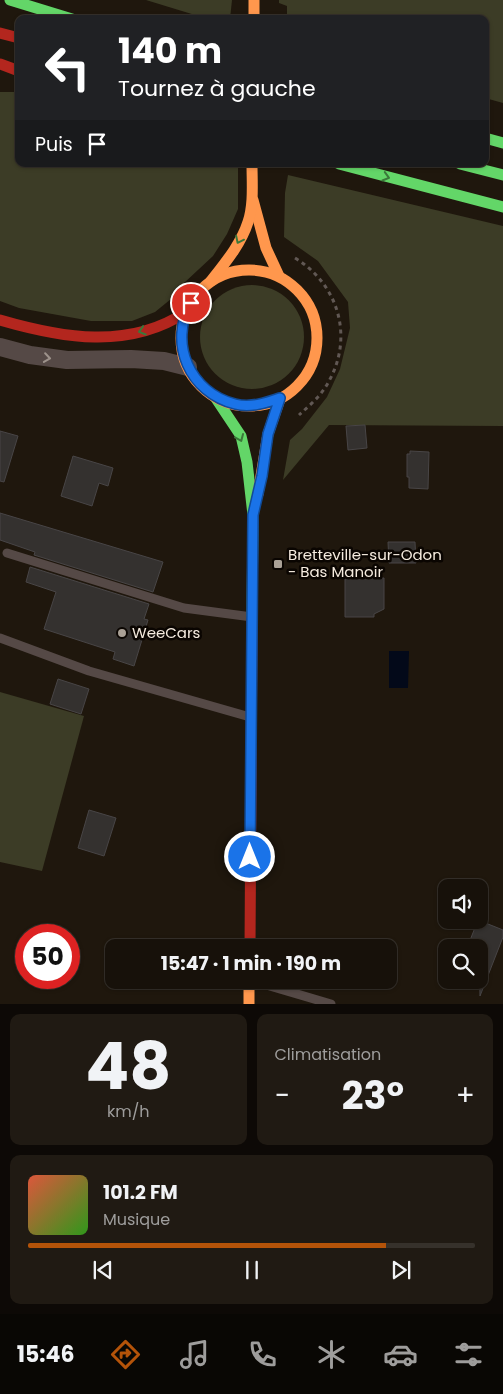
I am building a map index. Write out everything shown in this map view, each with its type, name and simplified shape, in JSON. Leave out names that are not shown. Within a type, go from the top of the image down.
[{"type":"main road","points":[[10,0],[59,15]]},
{"type":"main road","points":[[254,0],[254,15]]},
{"type":"main road","points":[[0,33],[15,37]]},
{"type":"main road","points":[[0,64],[15,70]]},
{"type":"main road","points":[[0,76],[15,77]]},
{"type":"main road","points":[[489,139],[503,143]]},
{"type":"main road","points":[[250,939],[253,515],[247,462],[241,436],[214,397],[199,384],[188,367],[182,349],[181,330],[186,312],[196,294],[211,281],[238,245],[248,221],[252,189],[252,167]]},
{"type":"main road","points":[[350,167],[503,208]]},
{"type":"main road","points":[[472,167],[503,175]]},
{"type":"main road","points":[[252,189],[266,248],[279,276]]},
{"type":"main road","points":[[211,281],[233,271],[256,270],[279,276],[299,291],[312,312],[317,337],[313,361],[300,383],[280,398],[259,405],[236,405],[214,397]]},
{"type":"main road","points":[[0,320],[46,332],[109,338],[136,334],[166,324],[186,312]]},
{"type":"main road","points":[[253,515],[262,476],[268,434],[280,398]]},
{"type":"main road","points":[[249,989],[249,1004]]},
{"type":"street","points":[[0,347],[30,355],[67,360],[131,359],[164,361],[188,367]]},
{"type":"lane","points":[[7,553],[184,608],[252,617]]},
{"type":"lane","points":[[0,638],[90,672],[252,717]]},
{"type":"lane","points":[[280,989],[331,1004]]},
{"type":"path","points":[[292,256],[324,282],[333,298],[342,334],[340,352],[329,382],[312,404],[294,421]]},
{"type":"green space","points":[[146,0],[232,0],[230,15],[195,15]]},
{"type":"green space","points":[[279,0],[503,0],[503,103],[489,99],[489,15],[287,15],[287,6],[279,3]]},
{"type":"green space","points":[[0,92],[15,92],[15,167],[238,167],[238,209],[227,234],[213,256],[184,283],[171,299],[155,312],[132,321],[91,321],[19,308],[0,301]]},
{"type":"green space","points":[[288,175],[503,226],[503,426],[329,425],[283,480],[290,440],[302,429],[327,397],[340,369],[350,328],[348,302],[318,261],[284,237],[285,193]]},
{"type":"green space","points":[[252,285],[272,289],[289,300],[300,317],[304,337],[300,357],[289,374],[272,385],[252,389],[232,385],[215,374],[204,357],[200,337],[204,317],[215,300],[232,289]]},
{"type":"green space","points":[[0,692],[84,716],[42,871],[0,862]]},
{"type":"water","points":[[389,651],[409,651],[408,688],[389,688]]},
{"type":"building","points":[[365,425],[367,448],[348,450],[346,426]]},
{"type":"building","points":[[0,431],[18,436],[4,482],[0,481]]},
{"type":"building","points":[[410,451],[429,452],[428,489],[409,488],[407,454],[410,454]]},
{"type":"building","points":[[73,456],[113,468],[108,486],[99,483],[92,506],[61,496]]},
{"type":"building","points":[[0,513],[163,562],[153,592],[34,555],[35,552],[0,540]]},
{"type":"building","points":[[388,542],[415,542],[416,563],[389,563]]},
{"type":"building","points":[[30,567],[149,604],[144,619],[148,620],[134,666],[113,659],[115,652],[44,629],[56,592],[26,582]]},
{"type":"building","points":[[345,578],[384,578],[384,609],[374,614],[374,617],[345,617]]},
{"type":"building","points":[[58,679],[89,689],[81,714],[50,704]]},
{"type":"building","points":[[89,810],[116,818],[104,856],[78,848]]},
{"type":"building","points":[[488,924],[503,930],[503,937],[488,975],[488,939],[471,939],[474,929],[488,929]]},
{"type":"traffic: fast","points":[[10,0],[59,15]]},
{"type":"traffic: fast","points":[[489,139],[503,143]]},
{"type":"traffic: fast","points":[[350,167],[503,207]]},
{"type":"traffic: fast","points":[[472,167],[503,175]]},
{"type":"traffic: fast","points":[[215,397],[241,436],[247,462],[253,515],[252,618]]},
{"type":"traffic: slow","points":[[254,0],[254,15]]},
{"type":"traffic: slow","points":[[211,281],[237,246],[248,222],[252,201],[252,167]]},
{"type":"traffic: slow","points":[[253,200],[266,248],[279,276]]},
{"type":"traffic: slow","points":[[249,270],[275,276],[297,290],[311,312],[317,338],[311,364],[297,386],[275,400],[249,406],[223,400],[201,386],[187,364],[181,338],[187,312],[201,290],[223,276],[249,270]]},
{"type":"traffic: slow","points":[[258,494],[268,434],[280,399]]},
{"type":"traffic: slow","points":[[249,989],[249,1004]]},
{"type":"traffic: jam","points":[[0,33],[15,37]]},
{"type":"traffic: jam","points":[[0,64],[15,70]]},
{"type":"traffic: jam","points":[[0,320],[47,332],[95,337],[142,332],[164,324],[186,312]]},
{"type":"traffic: jam","points":[[250,939],[252,618]]},
{"type":"place","name":"Bretteville-sur-Odon - Bas Manoir","points":[[278,564]]},
{"type":"place","name":"WeeCars","points":[[122,633]]},
{"type":"route","points":[[191,303],[186,312],[181,330],[182,349],[188,367],[199,384],[214,397],[236,405],[259,405],[280,398],[268,434],[262,476],[253,515],[250,857]]}]
